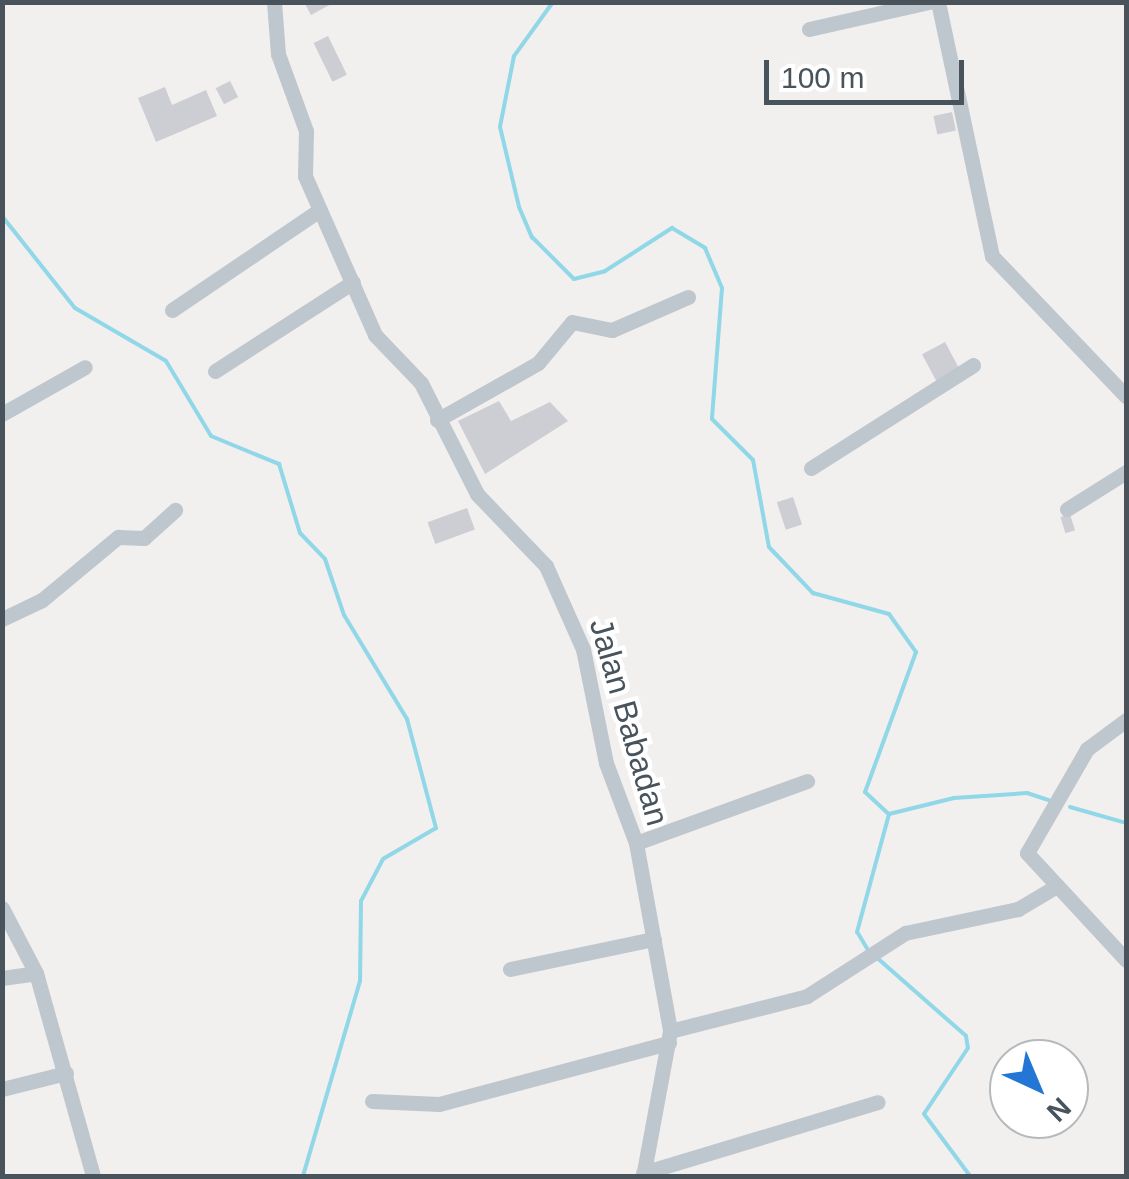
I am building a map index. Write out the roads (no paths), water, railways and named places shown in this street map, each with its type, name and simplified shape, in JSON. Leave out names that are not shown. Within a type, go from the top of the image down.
[{"type":"street","name":"Jalan Babadan","points":[[274,2],[318,211],[375,335],[421,383],[477,494],[546,566],[566,604],[636,843],[670,1037],[643,1175]]},
{"type":"street","points":[[809,29],[929,2]]},
{"type":"street","points":[[938,2],[992,256],[1126,396]]},
{"type":"street","points":[[172,310],[318,211]]},
{"type":"street","points":[[215,372],[353,282]]},
{"type":"street","points":[[438,420],[538,364],[572,322],[612,330],[688,297]]},
{"type":"street","points":[[811,468],[973,365]]},
{"type":"street","points":[[2,414],[85,366]]},
{"type":"street","points":[[1067,509],[1126,472]]},
{"type":"street","points":[[2,618],[42,600],[118,537],[144,538],[175,510]]},
{"type":"street","points":[[1126,720],[1087,750],[1032,840],[1032,866],[1126,960]]},
{"type":"street","points":[[636,843],[807,781]]},
{"type":"street","points":[[372,1101],[439,1104],[807,996],[906,933],[1018,909],[1055,887]]},
{"type":"street","points":[[2,908],[36,973],[93,1176]]},
{"type":"street","points":[[510,969],[654,938]]},
{"type":"street","points":[[2,978],[36,973]]},
{"type":"street","points":[[2,1089],[66,1073]]},
{"type":"street","points":[[643,1175],[878,1102]]},
{"type":"waterway","points":[[553,2],[514,56],[500,127],[519,207],[532,237],[574,279],[605,271],[672,228],[705,248],[722,288],[712,419],[753,460],[769,547],[813,593],[889,614],[916,652],[865,792],[889,814],[954,798],[1027,793],[1052,801]]},
{"type":"waterway","points":[[2,216],[75,308],[166,361],[211,436],[279,464],[300,533],[325,559],[344,615],[407,719],[436,828],[383,859],[361,901],[360,981],[303,1176]]},
{"type":"waterway","points":[[1070,807],[1126,823]]},
{"type":"waterway","points":[[868,950],[857,932],[889,814]]},
{"type":"waterway","points":[[875,956],[966,1036],[968,1048],[924,1114],[970,1176]]}]
